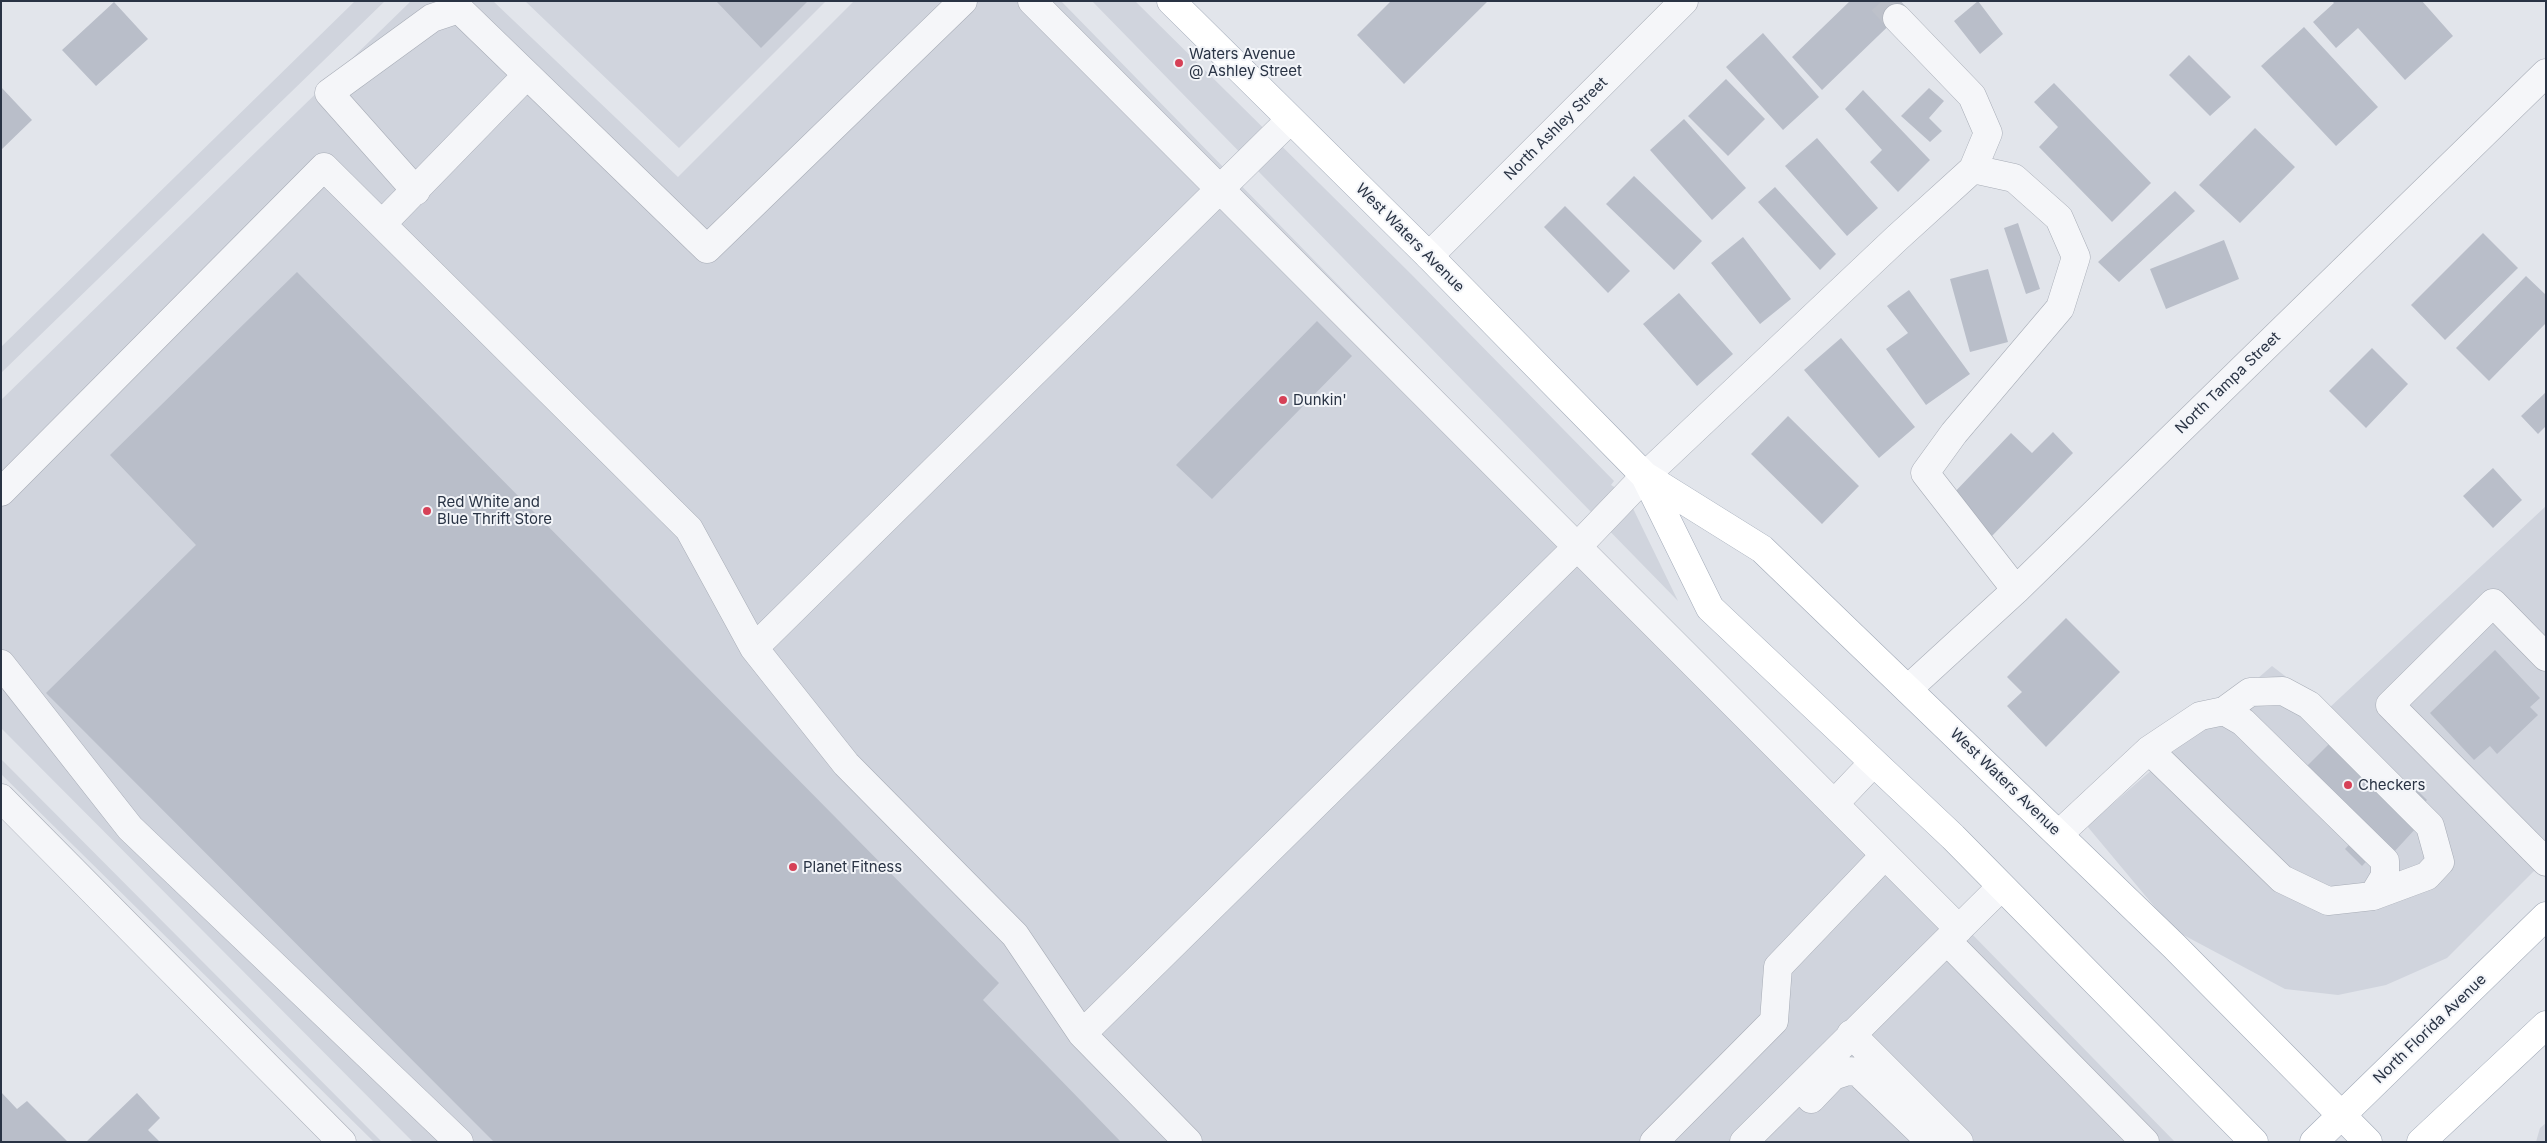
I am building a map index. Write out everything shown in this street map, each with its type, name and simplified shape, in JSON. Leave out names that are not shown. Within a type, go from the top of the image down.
[{"type":"main road","name":"West Waters Avenue","points":[[1171,1],[1429,256],[1645,476],[1762,549],[2174,946],[2368,1142]]},
{"type":"main road","name":"West Waters Avenue","points":[[1645,476],[1710,608],[1953,837],[2254,1142]]},
{"type":"main road","name":"North Florida Avenue","points":[[2314,1142],[2546,916]]},
{"type":"main road","points":[[2421,1142],[2546,1025]]},
{"type":"street","points":[[416,191],[329,93],[432,18],[459,9],[707,249],[963,1]]},
{"type":"street","points":[[1032,1],[1885,855],[1953,935],[2145,1142]]},
{"type":"street","name":"North Ashley Street","points":[[1429,256],[1684,1]]},
{"type":"street","points":[[1082,1034],[1577,547],[1645,476],[1897,238],[1973,169],[1988,133],[1972,96],[1897,18]]},
{"type":"street","name":"North Tampa Street","points":[[1908,689],[2016,590],[2546,73]]},
{"type":"street","points":[[382,224],[527,75]]},
{"type":"street","points":[[754,648],[1290,120]]},
{"type":"street","points":[[1,492],[324,167],[690,529],[754,648],[846,764],[1015,935],[1082,1034],[1188,1142]]},
{"type":"street","points":[[1973,169],[2014,178],[2059,218],[2076,257],[2060,308],[1954,433],[1925,472],[2016,590]]},
{"type":"street","points":[[2546,657],[2493,603],[2390,705],[2546,862]]},
{"type":"street","points":[[1,664],[130,828],[459,1142]]},
{"type":"street","points":[[2059,834],[2149,750],[2200,716],[2224,711],[2250,692],[2284,691],[2309,704],[2430,826],[2440,862],[2427,876],[2373,896],[2328,901],[2282,879],[2149,750]]},
{"type":"street","points":[[2224,711],[2243,722],[2385,861],[2386,876],[2373,896]]},
{"type":"street","points":[[1834,804],[1873,763]]},
{"type":"street","points":[[1,798],[342,1142]]},
{"type":"street","points":[[1654,1142],[1774,1022],[1778,967],[1885,855]]},
{"type":"street","points":[[1744,1142],[2001,886]]},
{"type":"street","points":[[1851,1034],[1959,1142]]},
{"type":"street","points":[[1769,1142],[1833,1076],[1848,1071],[1858,1072],[1931,1142]]},
{"type":"shaded area","points":[[355,1],[385,1],[1,373],[1,347]]},
{"type":"shaded area","points":[[411,1],[493,1],[678,177],[854,1],[1061,1],[2175,1142],[413,1142],[1,728],[1,400]]},
{"type":"shaded area","points":[[525,1],[826,1],[679,148]]},
{"type":"shaded area","points":[[1092,1],[1135,1],[1411,274],[1614,481],[1611,485],[1626,494],[1678,601]]},
{"type":"shaded area","points":[[2546,506],[2546,859],[2447,958],[2386,985],[2338,995],[2285,989],[2174,930],[2087,826],[2272,666],[2328,709]]},
{"type":"shaded area","points":[[1,759],[382,1142],[374,1142],[1,774]]},
{"type":"shaded area","points":[[2546,1123],[2546,1142],[2536,1142],[2540,1128]]},
{"type":"building","points":[[716,1],[808,1],[761,48]]},
{"type":"building","points":[[1391,1],[1488,1],[1404,84],[1357,35]]},
{"type":"building","points":[[1850,1],[1899,1],[1906,9],[1822,90],[1792,57]]},
{"type":"building","points":[[1978,1],[2003,34],[1980,54],[1954,21]]},
{"type":"building","points":[[2332,1],[2422,1],[2453,36],[2405,80],[2358,28],[2336,48],[2313,22],[2334,3]]},
{"type":"building","points":[[114,2],[148,39],[96,86],[62,50]]},
{"type":"building","points":[[2304,27],[2378,107],[2336,146],[2261,66]]},
{"type":"building","points":[[1763,33],[1819,97],[1783,130],[1726,67]]},
{"type":"building","points":[[2189,55],[2231,97],[2210,116],[2169,75]]},
{"type":"building","points":[[1726,79],[1765,119],[1728,156],[1688,116]]},
{"type":"building","points":[[2054,83],[2151,183],[2112,222],[2039,147],[2058,127],[2034,102]]},
{"type":"building","points":[[1,87],[32,120],[1,150]]},
{"type":"building","points":[[1929,88],[1944,101],[1929,118],[1942,131],[1930,142],[1901,116]]},
{"type":"building","points":[[1863,90],[1930,160],[1898,192],[1870,162],[1882,150],[1845,109]]},
{"type":"building","points":[[1684,119],[1746,188],[1712,220],[1650,150]]},
{"type":"building","points":[[2255,128],[2295,167],[2240,223],[2199,185]]},
{"type":"building","points":[[1817,138],[1878,208],[1847,236],[1785,166]]},
{"type":"building","points":[[1634,176],[1702,241],[1674,270],[1606,204]]},
{"type":"building","points":[[1775,187],[1836,254],[1820,270],[1758,202]]},
{"type":"building","points":[[2175,191],[2195,211],[2119,282],[2098,262]]},
{"type":"building","points":[[1565,206],[1630,271],[1608,293],[1544,227]]},
{"type":"building","points":[[2018,223],[2040,289],[2026,294],[2004,228]]},
{"type":"building","points":[[2483,233],[2518,268],[2445,340],[2411,305]]},
{"type":"building","points":[[1743,237],[1791,299],[1760,324],[1711,263]]},
{"type":"building","points":[[2224,240],[2239,279],[2166,309],[2150,269]]},
{"type":"building","points":[[1988,269],[2008,342],[1970,352],[1950,279]]},
{"type":"building","points":[[297,272],[999,983],[983,1000],[1121,1142],[494,1142],[46,693],[196,545],[110,455]]},
{"type":"building","points":[[2526,276],[2546,295],[2546,323],[2489,381],[2456,348]]},
{"type":"building","points":[[1909,290],[1970,374],[1926,405],[1886,349],[1908,333],[1887,306]]},
{"type":"building","points":[[1679,293],[1733,354],[1697,386],[1643,324]]},
{"type":"building","points":[[1317,321],[1352,356],[1212,499],[1176,465]]},
{"type":"building","points":[[1841,338],[1915,427],[1879,458],[1804,370]]},
{"type":"building","points":[[2372,348],[2408,384],[2366,428],[2329,391]]},
{"type":"building","points":[[2546,392],[2546,426],[2538,434],[2521,416]]},
{"type":"building","points":[[1788,416],[1859,486],[1822,524],[1751,454]]},
{"type":"building","points":[[2053,432],[2073,453],[1991,537],[1951,496],[2011,433],[2032,453]]},
{"type":"building","points":[[2493,468],[2522,500],[2493,528],[2463,496]]},
{"type":"building","points":[[2066,618],[2120,672],[2046,747],[2007,706],[2022,692],[2007,677]]},
{"type":"building","points":[[2495,650],[2540,698],[2530,707],[2538,715],[2497,754],[2490,746],[2474,760],[2430,713]]},
{"type":"building","name":"Checkers","points":[[2331,742],[2391,801],[2410,783],[2427,800],[2409,819],[2417,827],[2393,853],[2383,844],[2362,866],[2345,849],[2366,827],[2305,768]]},
{"type":"building","points":[[1,1092],[17,1109],[27,1101],[68,1142],[1,1142]]},
{"type":"building","points":[[137,1093],[160,1118],[148,1130],[160,1142],[86,1142]]},
{"type":"tunnel","points":[[1882,1],[1897,18]]},
{"type":"place","name":"Waters Avenue @ Ashley Street","points":[[1179,63]]},
{"type":"place","name":"Dunkin'","points":[[1283,400]]},
{"type":"place","name":"Red White and Blue Thrift Store","points":[[427,511]]},
{"type":"place","name":"Checkers","points":[[2348,785]]},
{"type":"place","name":"Planet Fitness","points":[[793,867]]}]
